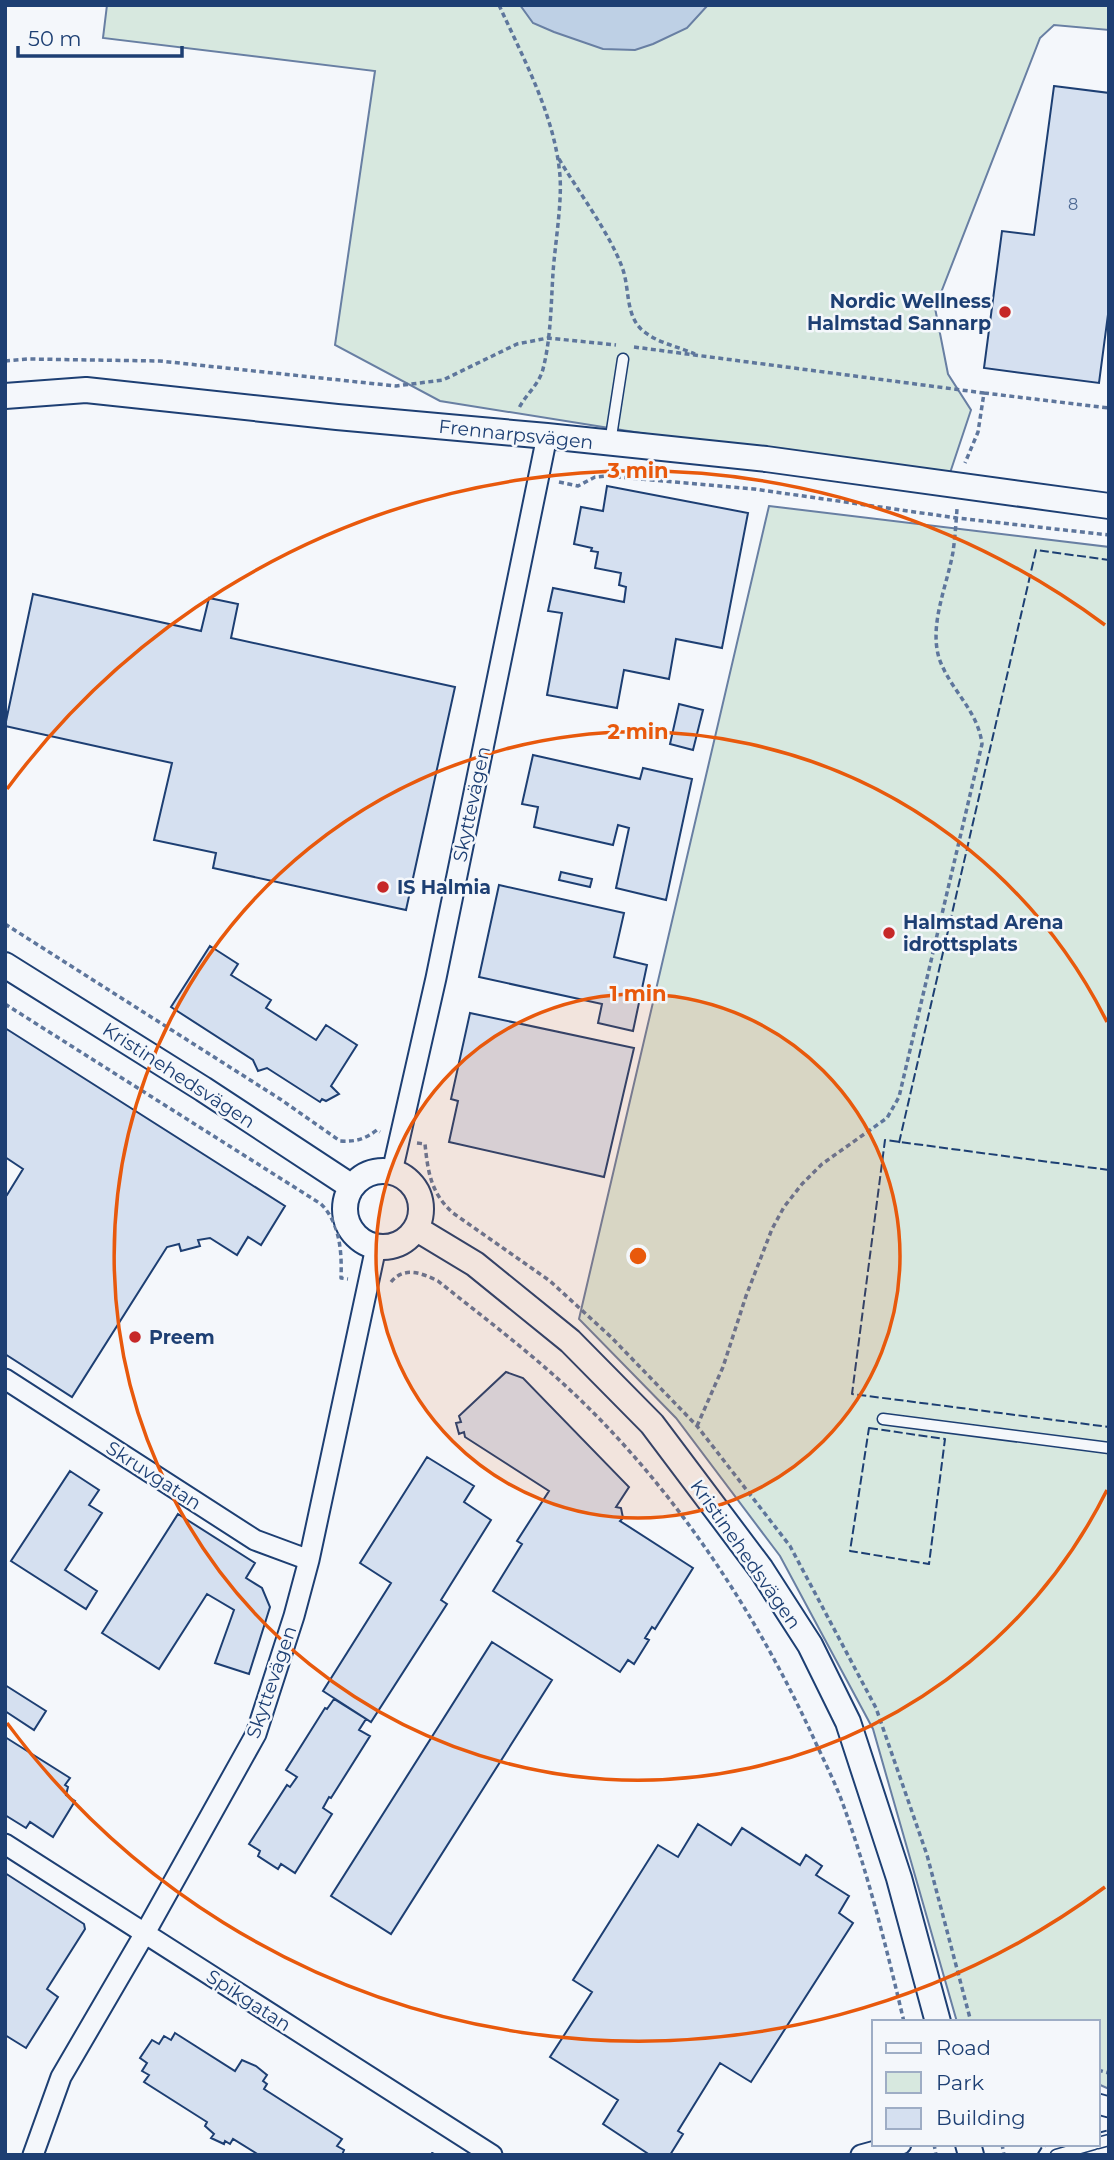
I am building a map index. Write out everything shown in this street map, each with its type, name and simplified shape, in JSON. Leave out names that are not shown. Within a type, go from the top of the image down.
[{"type":"street","name":"Frennarpsvägen","points":[[5,396],[86,390],[766,459],[1109,506]]},
{"type":"street","name":"Skyttevägen","points":[[391,1172],[436,978],[547,436]]},
{"type":"street","name":"Kristinehedsvägen","points":[[5,965],[204,1089],[352,1187]]},
{"type":"street","points":[[391,1172],[407,1179],[418,1192],[422,1213],[416,1229],[406,1241],[395,1246],[376,1247],[358,1238],[351,1230],[346,1221],[346,1201],[352,1187],[360,1179],[370,1173],[391,1172]]},
{"type":"street","name":"Kristinehedsvägen","points":[[416,1229],[475,1264],[570,1341],[652,1424],[761,1569],[810,1645],[848,1722],[899,1878],[937,2020]]},
{"type":"street","name":"Skyttevägen","points":[[33,2155],[61,2077],[256,1734],[309,1560],[376,1247]]},
{"type":"street","name":"Skruvgatan","points":[[5,1379],[255,1540],[309,1560]]},
{"type":"street","name":"Spikgatan","points":[[5,1844],[492,2155]]},
{"type":"street","points":[[861,2155],[894,2146]]},
{"type":"lane","points":[[610,443],[623,359]]},
{"type":"lane","points":[[883,1419],[1109,1448]]},
{"type":"lane","points":[[1056,2155],[1089,2146]]},
{"type":"path","points":[[499,5],[537,90],[553,134],[560,180],[548,338],[543,369],[538,382],[523,399],[518,410],[514,433]]},
{"type":"path","points":[[558,157],[605,234],[622,268],[631,313],[640,328],[657,340],[699,355]]},
{"type":"path","points":[[5,361],[160,361],[377,385],[414,385],[443,380],[517,344],[548,338],[1109,408]]},
{"type":"path","points":[[697,1426],[723,1367],[772,1229],[784,1207],[822,1164],[887,1118],[899,1097],[982,744],[978,724],[972,712],[944,671],[935,638],[953,551],[962,470],[978,432],[984,393]]},
{"type":"path","points":[[540,478],[578,486],[595,477],[606,476],[754,489],[957,518],[1109,535]]},
{"type":"path","points":[[5,924],[340,1141],[365,1139],[377,1130],[400,1139],[425,1144],[429,1174],[441,1202],[550,1281],[620,1347],[697,1426],[790,1546],[876,1708],[927,1856],[970,2020]]},
{"type":"path","points":[[5,1004],[321,1204],[330,1213],[335,1225],[341,1278],[369,1282],[388,1290],[393,1279],[401,1273],[412,1271],[438,1281],[508,1335],[558,1379],[618,1440],[667,1497],[727,1579],[792,1689],[844,1806],[873,1902],[903,2020]]},
{"type":"green space","points":[[107,5],[1109,5],[1109,30],[1054,25],[1040,38],[935,308],[948,374],[971,410],[950,473],[653,435],[440,401],[335,345],[375,71],[103,38]]},
{"type":"green space","name":"Halmstad Arena idrottsplats","points":[[769,506],[1109,547],[1109,2089],[1100,2085],[1100,2020],[956,2020],[873,1729],[780,1556],[676,1418],[579,1319]]},
{"type":"water","points":[[520,5],[708,5],[687,28],[635,50],[603,49],[554,32],[533,23]]},
{"type":"building","points":[[1054,86],[1109,93],[1109,307],[1099,383],[984,368],[1002,231],[1034,235]]},
{"type":"building","points":[[607,486],[748,513],[722,648],[676,639],[669,679],[624,670],[617,708],[547,695],[562,613],[548,611],[553,588],[624,602],[626,587],[619,585],[621,573],[595,568],[598,552],[574,544],[581,507],[603,511]]},
{"type":"building","points":[[33,594],[201,631],[209,598],[238,604],[231,638],[455,687],[406,910],[213,868],[216,853],[154,840],[172,763],[5,726]]},
{"type":"building","points":[[679,704],[703,710],[693,750],[670,744]]},
{"type":"building","points":[[533,755],[640,779],[643,768],[692,779],[666,900],[616,888],[629,828],[618,825],[613,845],[534,827],[538,807],[522,804]]},
{"type":"building","points":[[561,872],[592,879],[590,887],[559,880]]},
{"type":"building","points":[[499,885],[624,913],[614,957],[647,965],[633,1031],[598,1023],[602,1004],[479,977]]},
{"type":"building","points":[[210,946],[238,964],[231,975],[271,1000],[266,1008],[316,1040],[326,1025],[357,1045],[331,1086],[339,1094],[320,1102],[267,1068],[258,1071],[253,1060],[171,1007]]},
{"type":"building","points":[[470,1013],[634,1048],[604,1177],[449,1142],[458,1101],[451,1099]]},
{"type":"building","points":[[5,1028],[285,1206],[261,1245],[248,1237],[237,1255],[210,1238],[198,1240],[200,1246],[181,1251],[179,1244],[167,1247],[72,1397],[5,1354],[5,1194],[7,1195],[23,1169],[5,1157]]},
{"type":"building","points":[[506,1372],[523,1378],[629,1487],[616,1507],[621,1508],[623,1518],[620,1521],[693,1568],[655,1629],[652,1627],[645,1638],[649,1640],[634,1664],[628,1660],[620,1672],[493,1591],[522,1544],[517,1541],[549,1491],[465,1437],[464,1432],[459,1434],[456,1423],[461,1422],[459,1416]]},
{"type":"building","points":[[427,1457],[474,1486],[464,1502],[491,1520],[441,1600],[447,1604],[371,1722],[323,1691],[391,1583],[360,1563]]},
{"type":"building","points":[[70,1471],[99,1490],[89,1505],[102,1513],[65,1570],[97,1591],[86,1609],[11,1561]]},
{"type":"building","points":[[178,1514],[255,1563],[246,1578],[262,1588],[270,1607],[249,1674],[215,1663],[234,1610],[207,1594],[159,1669],[102,1633]]},
{"type":"building","points":[[492,1642],[552,1680],[391,1934],[331,1896]]},
{"type":"building","points":[[5,1685],[46,1711],[34,1730],[5,1711]]},
{"type":"building","points":[[334,1699],[366,1719],[359,1730],[370,1736],[331,1798],[329,1797],[323,1808],[332,1814],[295,1873],[281,1864],[278,1869],[258,1856],[260,1851],[249,1844],[287,1785],[290,1787],[297,1777],[286,1770],[325,1708],[327,1709]]},
{"type":"building","points":[[5,1737],[70,1778],[65,1785],[68,1787],[66,1795],[75,1801],[53,1837],[30,1822],[26,1828],[5,1815]]},
{"type":"building","points":[[698,1824],[731,1845],[742,1828],[800,1865],[806,1855],[822,1866],[816,1875],[849,1896],[839,1913],[853,1923],[751,2082],[720,2063],[678,2131],[683,2134],[670,2155],[650,2155],[603,2124],[618,2100],[550,2057],[592,1992],[573,1980],[658,1845],[678,1857]]},
{"type":"building","points":[[5,1873],[84,1924],[85,1929],[47,1989],[58,1997],[26,2048],[5,2035]]},
{"type":"building","points":[[175,2033],[235,2071],[242,2060],[256,2066],[267,2075],[263,2081],[267,2084],[264,2089],[342,2139],[337,2146],[344,2150],[342,2155],[259,2155],[233,2139],[230,2144],[225,2141],[224,2144],[211,2138],[214,2134],[205,2126],[207,2122],[144,2082],[149,2075],[142,2071],[147,2063],[140,2058],[152,2040],[159,2044],[164,2036],[171,2040]]},
{"type":"fence","points":[[899,1143],[1036,550],[1109,560]]},
{"type":"fence","points":[[1109,1170],[885,1140],[852,1394],[1109,1427]]},
{"type":"fence","points":[[869,1428],[945,1439],[929,1564],[850,1551],[869,1428]]},
{"type":"fence","points":[[1100,2132],[1109,2130]]},
{"type":"fence","points":[[1037,2155],[1046,2146]]},
{"type":"fence","points":[[431,2155],[436,2155]]},
{"type":"place","name":"Nordic Wellness Halmstad Sannarp","points":[[1005,312]]},
{"type":"place","name":"IS Halmia","points":[[383,887]]},
{"type":"place","name":"Halmstad Arena idrottsplats","points":[[889,933]]},
{"type":"place","name":"Preem","points":[[135,1337]]}]
